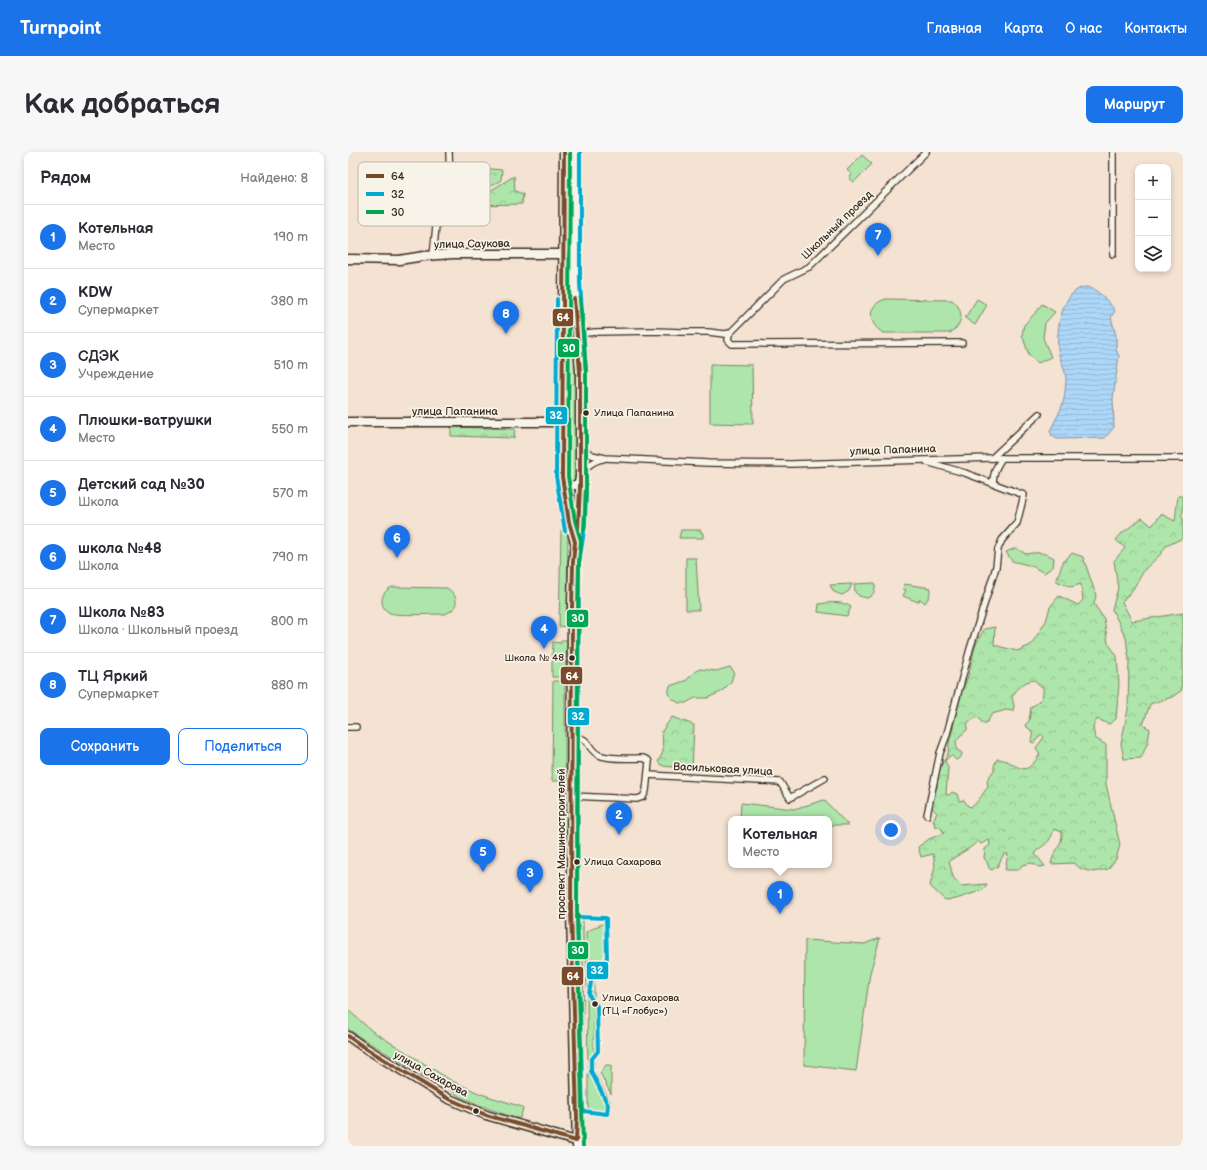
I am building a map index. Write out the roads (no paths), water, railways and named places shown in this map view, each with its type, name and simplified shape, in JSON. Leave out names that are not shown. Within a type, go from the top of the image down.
[{"type":"street","points":[[449,152],[449,162]]},
{"type":"street","name":"проспект Машиностроителей","points":[[564,152],[562,478],[569,522],[575,542]]},
{"type":"street","name":"проспект Машиностроителей","points":[[574,152],[574,299],[580,372],[579,524],[573,562],[571,911],[577,1143]]},
{"type":"street","name":"Школьный проезд","points":[[729,334],[784,279],[809,268],[926,152]]},
{"type":"street","points":[[1113,152],[1113,254]]},
{"type":"street","points":[[433,256],[436,226]]},
{"type":"street","name":"улица Саукова","points":[[348,259],[399,260],[453,254],[574,254]]},
{"type":"street","points":[[563,298],[574,299]]},
{"type":"street","points":[[578,334],[655,330],[708,332],[729,334],[728,340],[732,344],[962,343]]},
{"type":"street","points":[[992,458],[1039,414]]},
{"type":"street","name":"улица Папанина","points":[[348,422],[562,422]]},
{"type":"street","name":"улица Папанина","points":[[580,447],[595,456],[605,458],[708,463],[791,464],[992,458],[1183,458]]},
{"type":"street","points":[[562,478],[564,483],[571,486],[578,484],[580,476],[587,468],[596,460],[605,458]]},
{"type":"street","points":[[993,484],[995,468],[1002,458]]},
{"type":"street","points":[[923,460],[965,473],[1024,496],[1017,523],[1002,540],[998,549],[996,566],[940,753],[927,815]]},
{"type":"street","points":[[348,728],[356,727]]},
{"type":"street","points":[[572,737],[583,738],[593,751],[601,756],[646,759],[649,762],[648,775],[643,797],[636,799],[601,796],[572,796]]},
{"type":"street","name":"Васильковая улица","points":[[648,775],[780,782],[790,798],[825,778]]},
{"type":"street","name":"улица Сахарова","points":[[348,1036],[447,1098],[486,1115],[577,1143]]},
{"type":"water","points":[[1086,287],[1098,293],[1115,311],[1111,317],[1116,336],[1116,350],[1119,356],[1113,398],[1114,427],[1105,438],[1057,439],[1052,436],[1050,431],[1063,403],[1066,382],[1058,349],[1058,331],[1062,311],[1066,302],[1078,289]]},
{"type":"place","name":"Школа №83","points":[[878,256]]},
{"type":"place","name":"ТЦ Яркий","points":[[506,334]]},
{"type":"place","name":"Улица Папанина","points":[[586,413]]},
{"type":"place","name":"школа №48","points":[[397,558]]},
{"type":"place","name":"Плюшки-ватрушки","points":[[544,649]]},
{"type":"place","name":"Школа № 48","points":[[572,658]]},
{"type":"place","name":"KDW","points":[[619,835]]},
{"type":"place","name":"Улица Сахарова","points":[[577,862]]},
{"type":"place","name":"Детский сад №30","points":[[483,872]]},
{"type":"place","name":"СДЭК","points":[[530,893]]},
{"type":"place","name":"Котельная","points":[[780,914]]},
{"type":"place","name":"Улица Сахарова (ТЦ «Глобус»)","points":[[595,1004]]}]
